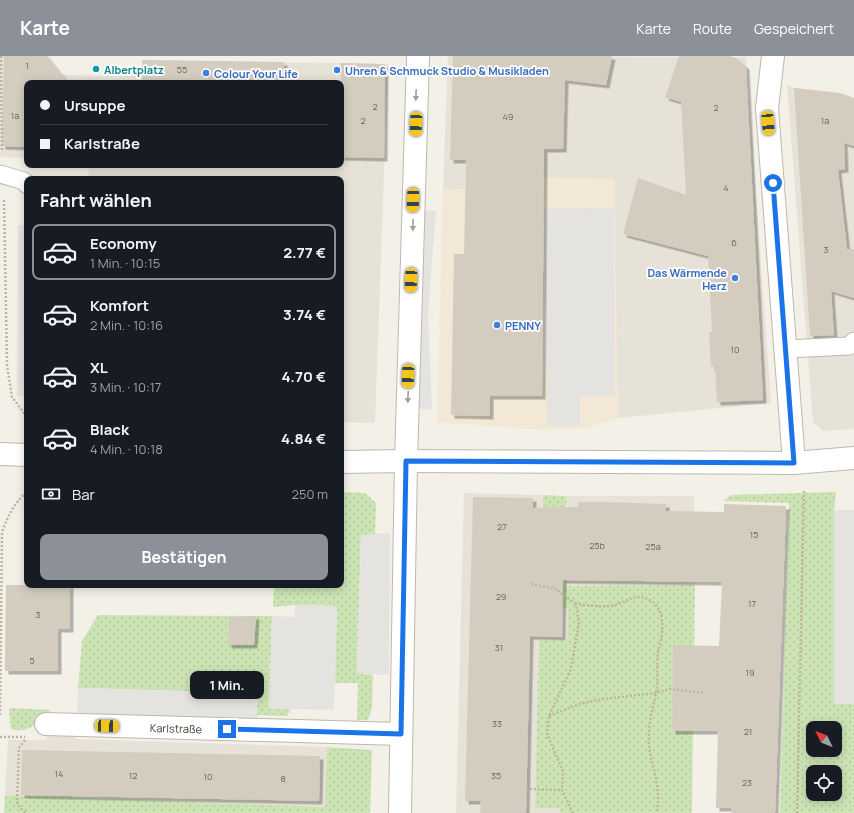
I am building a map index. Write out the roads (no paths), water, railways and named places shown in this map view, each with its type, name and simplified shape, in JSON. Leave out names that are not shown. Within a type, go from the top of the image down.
[{"type":"street","points":[[400,813],[406,461],[418,56]]},
{"type":"street","points":[[774,56],[767,108],[786,349],[799,463]]},
{"type":"street","points":[[0,454],[24,455]]},
{"type":"street","points":[[344,462],[799,463],[854,458]]},
{"type":"street","name":"Karlstraße","points":[[46,724],[401,734]]},
{"type":"lane","points":[[2,174],[24,181]]},
{"type":"lane","points":[[786,349],[849,346],[854,341]]},
{"type":"place","name":"Albertplatz","points":[[96,69]]},
{"type":"place","name":"Uhren & Schmuck Studio & Musikladen","points":[[337,70]]},
{"type":"place","name":"Colour Your Life","points":[[206,73]]},
{"type":"place","name":"Das Wärmende Herz","points":[[735,278]]},
{"type":"place","name":"PENNY","points":[[497,325]]}]
